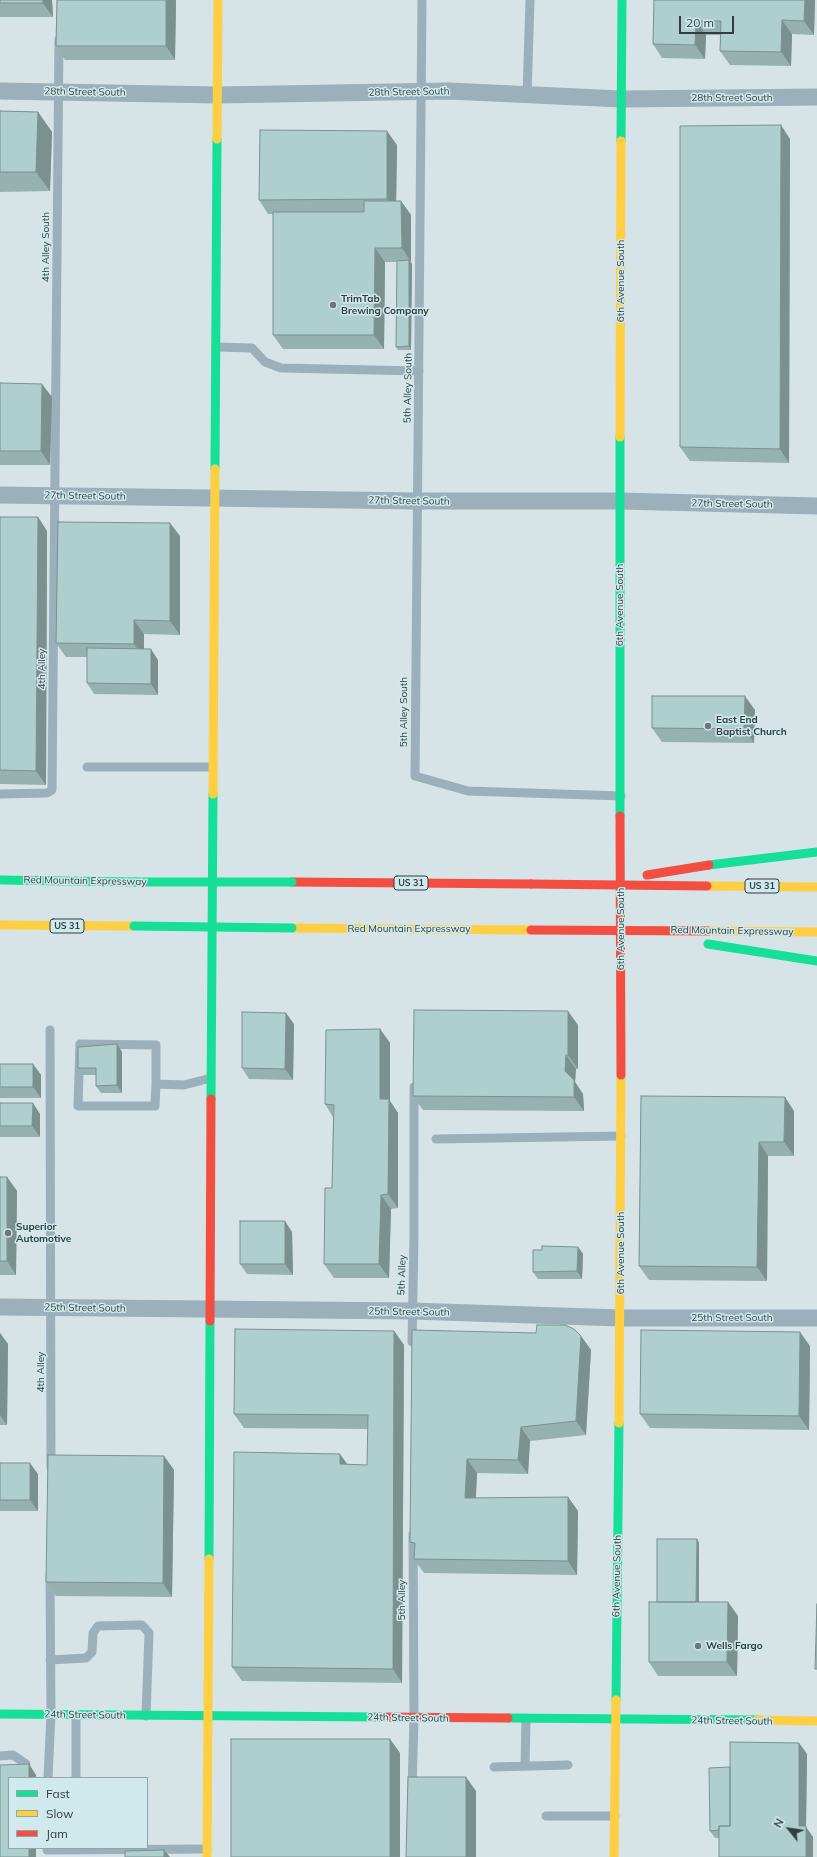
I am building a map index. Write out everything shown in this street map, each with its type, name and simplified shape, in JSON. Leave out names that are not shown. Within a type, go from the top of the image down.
[{"type":"main road","points":[[207,1853],[218,0]]},
{"type":"main road","name":"6th Avenue South","points":[[614,1857],[621,1318],[620,501],[622,0]]},
{"type":"main road","points":[[589,885],[709,865],[817,852]]},
{"type":"main road","points":[[8,871],[75,881]]},
{"type":"main road","name":"Red Mountain Expressway","points":[[0,880],[817,887]]},
{"type":"main road","name":"Red Mountain Expressway","points":[[0,925],[817,932]]},
{"type":"main road","points":[[446,929],[470,939]]},
{"type":"main road","points":[[608,944],[631,944]]},
{"type":"main road","points":[[704,944],[817,961]]},
{"type":"main road","name":"24th Street South","points":[[0,1714],[817,1722]]},
{"type":"street","name":"28th Street South","points":[[0,91],[218,94],[449,92],[527,96],[621,98],[817,97]]},
{"type":"street","name":"27th Street South","points":[[0,495],[416,501],[620,501],[817,506]]},
{"type":"street","name":"25th Street South","points":[[0,1307],[412,1311],[621,1318],[817,1318]]},
{"type":"lane","name":"5th Alley South","points":[[422,0],[419,371],[416,501],[415,776],[468,791],[620,796]]},
{"type":"lane","points":[[527,96],[530,0]]},
{"type":"lane","name":"4th Alley South","points":[[54,495],[59,31]]},
{"type":"lane","points":[[216,347],[252,348],[265,362],[281,368],[419,371]]},
{"type":"lane","name":"4th Alley","points":[[0,794],[47,793],[52,790],[54,495]]},
{"type":"lane","points":[[87,767],[213,767]]},
{"type":"lane","name":"4th Alley","points":[[50,1030],[51,1480]]},
{"type":"lane","points":[[80,1044],[156,1045],[156,1084],[155,1106],[78,1106],[80,1044]]},
{"type":"lane","points":[[156,1084],[184,1085],[211,1078]]},
{"type":"lane","name":"5th Alley","points":[[412,1351],[414,1080]]},
{"type":"lane","points":[[436,1139],[621,1136]]},
{"type":"lane","name":"5th Alley","points":[[413,1527],[414,1718]]},
{"type":"lane","points":[[48,1777],[51,1714],[50,1566]]},
{"type":"lane","points":[[50,1660],[86,1658],[92,1652],[93,1633],[98,1626],[142,1625],[148,1633],[146,1716]]},
{"type":"lane","points":[[76,1715],[76,1777]]},
{"type":"lane","points":[[411,1802],[414,1718]]},
{"type":"lane","points":[[525,1766],[526,1719]]},
{"type":"lane","points":[[0,1756],[13,1755],[26,1764],[26,1775]]},
{"type":"lane","points":[[494,1767],[568,1765]]},
{"type":"lane","points":[[546,1816],[614,1816]]},
{"type":"lane","points":[[47,1852],[116,1849],[207,1853]]},
{"type":"building","points":[[0,0],[43,0],[43,3],[0,3]]},
{"type":"building","points":[[57,0],[166,0],[166,46],[56,46]]},
{"type":"building","points":[[654,0],[805,0],[804,21],[782,20],[781,52],[720,51],[721,21],[696,21],[695,45],[653,44]]},
{"type":"building","points":[[0,111],[38,112],[36,172],[0,172]]},
{"type":"building","points":[[781,125],[780,449],[680,447],[680,126]]},
{"type":"building","points":[[260,130],[387,131],[387,199],[259,200]]},
{"type":"building","name":"TrimTab Brewing Company","points":[[364,201],[401,201],[402,248],[375,248],[374,335],[273,335],[273,212],[364,212]]},
{"type":"building","points":[[409,260],[409,346],[396,347],[397,261]]},
{"type":"building","points":[[0,383],[42,384],[41,451],[0,451]]},
{"type":"building","points":[[0,517],[38,517],[36,771],[0,770]]},
{"type":"building","points":[[58,522],[170,523],[170,621],[134,620],[134,644],[56,643]]},
{"type":"building","points":[[87,648],[151,649],[151,684],[87,683]]},
{"type":"building","points":[[652,696],[745,696],[744,729],[652,728]]},
{"type":"building","points":[[414,1010],[568,1011],[568,1055],[566,1055],[565,1071],[574,1080],[574,1097],[413,1096]]},
{"type":"building","points":[[242,1012],[286,1013],[285,1069],[242,1068]]},
{"type":"building","points":[[380,1029],[380,1099],[389,1099],[388,1194],[381,1195],[379,1264],[324,1264],[325,1188],[332,1188],[334,1105],[325,1104],[326,1030]]},
{"type":"building","points":[[117,1044],[117,1085],[96,1086],[96,1068],[78,1068],[78,1047]]},
{"type":"building","points":[[0,1064],[33,1064],[33,1087],[0,1087]]},
{"type":"building","points":[[641,1096],[785,1097],[784,1142],[759,1142],[757,1267],[639,1266]]},
{"type":"building","points":[[0,1103],[33,1103],[32,1126],[0,1126]]},
{"type":"building","points":[[0,1177],[7,1177],[7,1261],[0,1261]]},
{"type":"building","points":[[240,1221],[285,1221],[285,1264],[240,1264]]},
{"type":"building","points":[[542,1246],[578,1247],[577,1271],[533,1272],[533,1250],[542,1250]]},
{"type":"building","points":[[537,1325],[565,1325],[574,1329],[581,1336],[576,1421],[521,1427],[518,1460],[467,1459],[465,1498],[568,1497],[568,1561],[414,1559],[415,1543],[410,1542],[412,1330],[536,1333]]},
{"type":"building","points":[[235,1329],[394,1331],[393,1669],[232,1667],[234,1452],[340,1454],[340,1464],[367,1465],[368,1415],[234,1414]]},
{"type":"building","points":[[641,1330],[800,1332],[799,1416],[640,1414]]},
{"type":"building","points":[[48,1455],[164,1456],[163,1583],[46,1582]]},
{"type":"building","points":[[0,1463],[30,1463],[30,1500],[0,1500]]},
{"type":"building","points":[[657,1539],[697,1539],[696,1602],[657,1602]]},
{"type":"building","name":"Wells Fargo","points":[[649,1602],[728,1602],[727,1662],[649,1662]]},
{"type":"building","points":[[817,1604],[817,1669],[815,1669]]},
{"type":"building","points":[[231,1739],[390,1739],[390,1857],[231,1857]]},
{"type":"building","points":[[730,1742],[799,1743],[799,1826],[806,1826],[806,1857],[719,1857],[719,1826],[730,1826]]},
{"type":"building","points":[[29,1764],[29,1777],[8,1777],[8,1849],[29,1849],[29,1857],[0,1857],[0,1765]]},
{"type":"building","points":[[730,1767],[730,1826],[719,1826],[719,1830],[710,1831],[709,1768]]},
{"type":"building","points":[[408,1777],[466,1777],[466,1857],[406,1857]]},
{"type":"building","points":[[164,1850],[164,1857],[125,1857],[125,1851]]},
{"type":"traffic: fast","points":[[621,141],[622,0]]},
{"type":"traffic: fast","points":[[215,469],[217,139]]},
{"type":"traffic: fast","points":[[620,437],[620,816]]},
{"type":"traffic: fast","points":[[211,1099],[213,794]]},
{"type":"traffic: fast","points":[[709,865],[817,852]]},
{"type":"traffic: fast","points":[[0,880],[135,882]]},
{"type":"traffic: fast","points":[[135,882],[292,882]]},
{"type":"traffic: fast","points":[[134,926],[292,928]]},
{"type":"traffic: fast","points":[[708,944],[817,961]]},
{"type":"traffic: fast","points":[[209,1559],[210,1321]]},
{"type":"traffic: fast","points":[[616,1700],[619,1423]]},
{"type":"traffic: fast","points":[[0,1714],[378,1717]]},
{"type":"traffic: fast","points":[[508,1718],[757,1720]]},
{"type":"traffic: slow","points":[[217,139],[218,0]]},
{"type":"traffic: slow","points":[[620,437],[621,141]]},
{"type":"traffic: slow","points":[[213,794],[215,469]]},
{"type":"traffic: slow","points":[[707,886],[817,887]]},
{"type":"traffic: slow","points":[[0,925],[134,926]]},
{"type":"traffic: slow","points":[[292,928],[531,930]]},
{"type":"traffic: slow","points":[[708,931],[817,932]]},
{"type":"traffic: slow","points":[[619,1423],[621,1075]]},
{"type":"traffic: slow","points":[[207,1857],[209,1559]]},
{"type":"traffic: slow","points":[[614,1857],[616,1700]]},
{"type":"traffic: slow","points":[[757,1720],[817,1721]]},
{"type":"traffic: jam","points":[[620,816],[621,1075]]},
{"type":"traffic: jam","points":[[647,875],[709,865]]},
{"type":"traffic: jam","points":[[292,882],[531,884]]},
{"type":"traffic: jam","points":[[531,884],[707,886]]},
{"type":"traffic: jam","points":[[531,930],[708,931]]},
{"type":"traffic: jam","points":[[210,1321],[211,1099]]},
{"type":"traffic: jam","points":[[378,1717],[508,1718]]},
{"type":"place","name":"TrimTab Brewing Company","points":[[333,305]]},
{"type":"place","name":"East End Baptist Church","points":[[708,726]]},
{"type":"place","name":"Superior Automotive","points":[[8,1233]]},
{"type":"place","name":"Wells Fargo","points":[[698,1646]]}]
